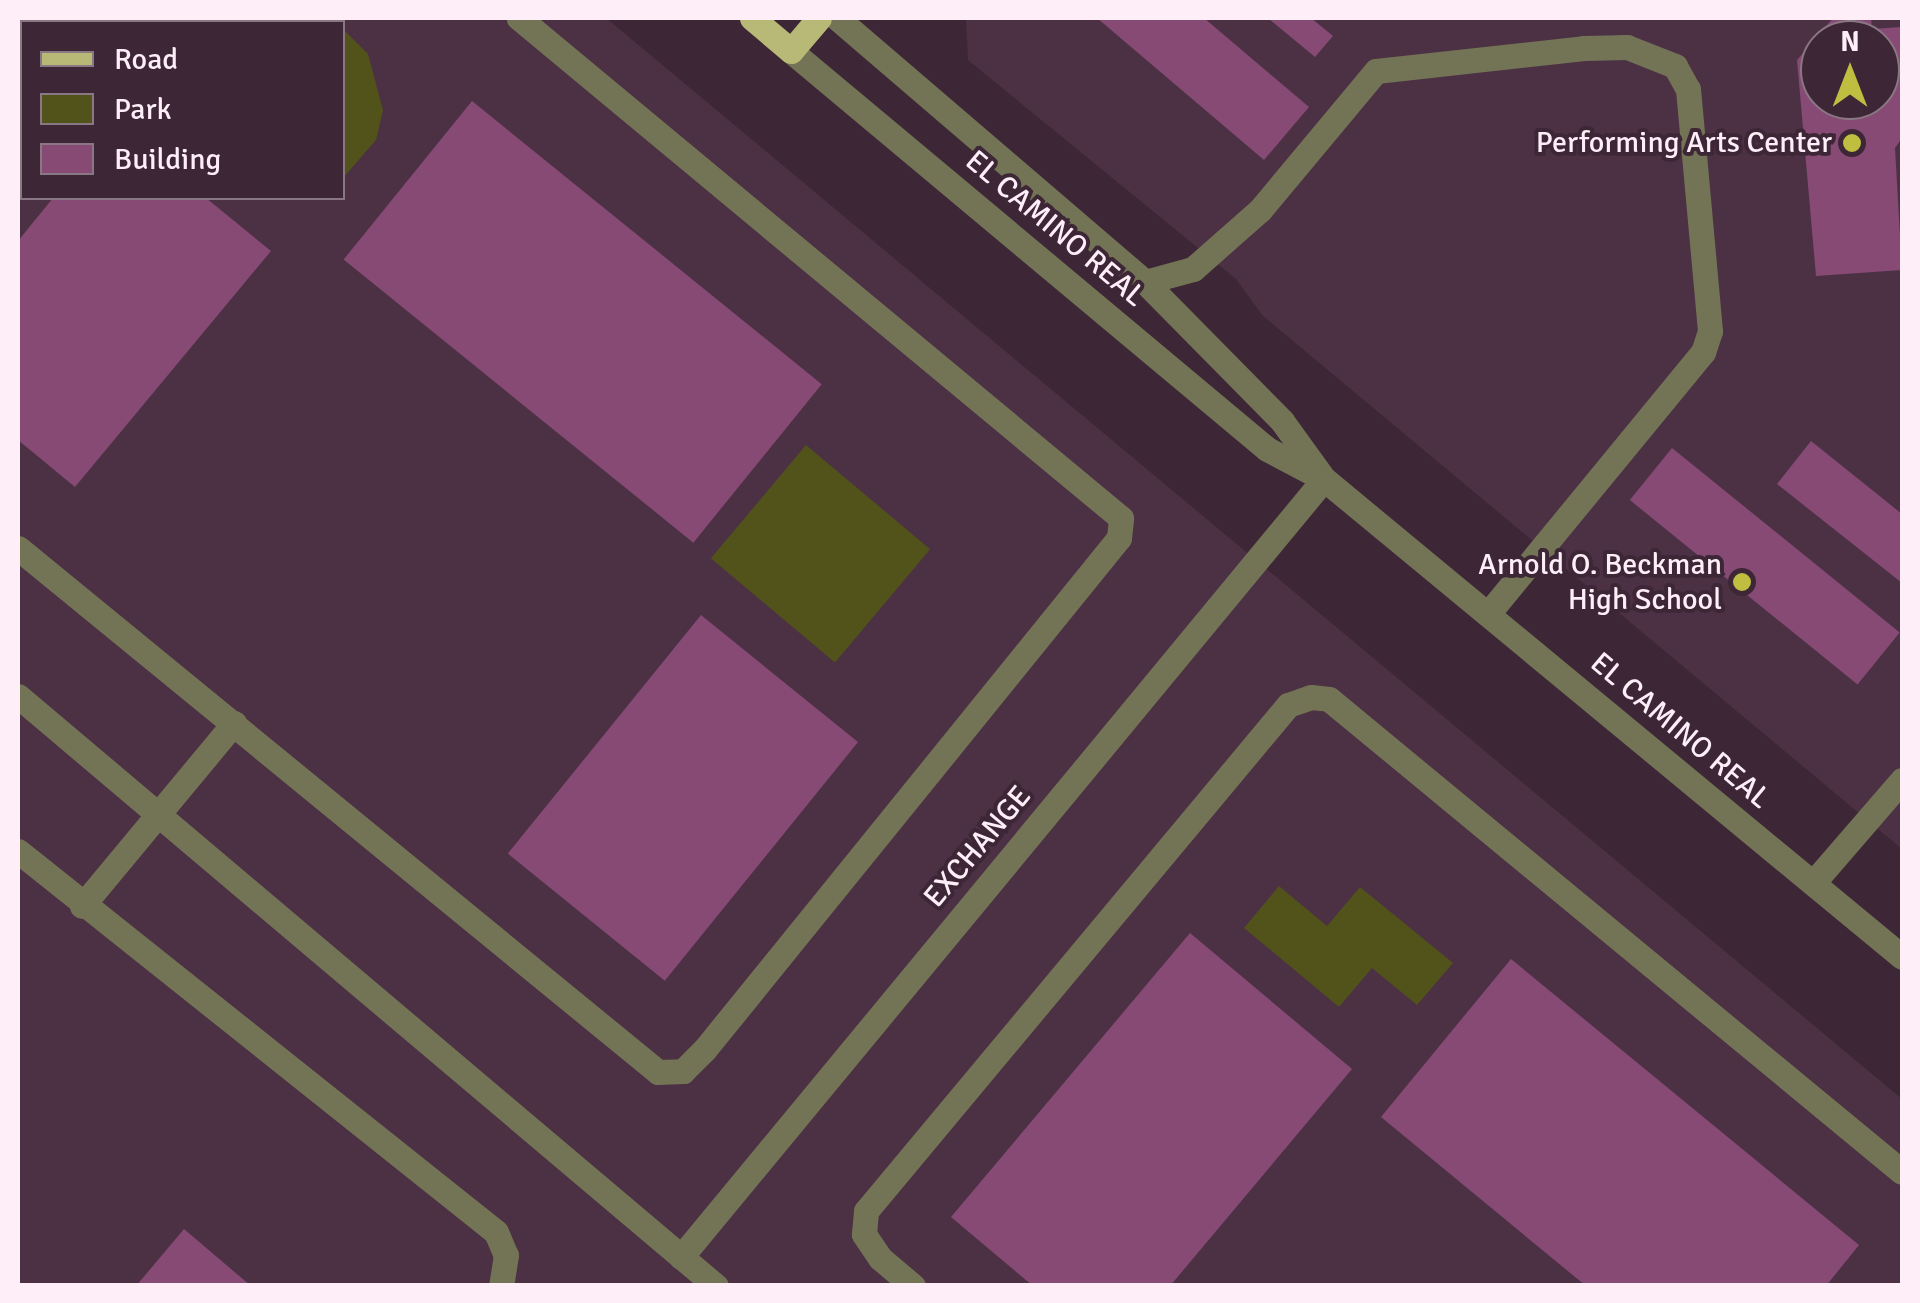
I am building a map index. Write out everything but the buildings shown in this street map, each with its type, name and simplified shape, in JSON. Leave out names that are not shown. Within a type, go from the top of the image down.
[{"type":"main road","name":"EL CAMINO REAL","points":[[752,18],[791,50]]},
{"type":"main road","points":[[791,50],[818,18]]},
{"type":"street","points":[[18,548],[658,1072],[684,1071],[1119,538],[1121,518],[1109,504],[519,18]]},
{"type":"street","name":"EL CAMINO REAL","points":[[838,18],[1145,282],[1282,421],[1324,479]]},
{"type":"street","points":[[1145,282],[1193,269],[1260,210],[1376,70],[1628,47],[1675,66],[1688,89],[1710,332],[1703,352],[1488,614]]},
{"type":"street","name":"EL CAMINO REAL","points":[[791,50],[1266,449],[1324,479],[1902,957]]},
{"type":"street","name":"EXCHANGE","points":[[681,1257],[1324,479]]},
{"type":"street","points":[[18,696],[716,1286]]},
{"type":"street","points":[[914,1286],[880,1258],[864,1234],[866,1211],[1288,704],[1310,697],[1330,698],[1902,1172]]},
{"type":"street","points":[[82,906],[234,723]]},
{"type":"street","points":[[1813,883],[1902,780]]},
{"type":"street","points":[[18,851],[82,906],[496,1232],[506,1255],[501,1286]]},
{"type":"shaded area","points":[[18,18],[606,18],[1902,1099],[1902,1285],[18,1285]]},
{"type":"shaded area","name":"Arnold O. Beckman High School","points":[[966,18],[1902,18],[1902,849],[1262,315],[1236,279],[968,60]]},
{"type":"green space","points":[[345,31],[368,54],[383,110],[376,140],[345,176]]},
{"type":"green space","points":[[806,445],[930,549],[835,663],[711,558]]},
{"type":"green space","points":[[1279,886],[1327,926],[1360,887],[1453,963],[1417,1005],[1372,968],[1339,1007],[1244,928]]},
{"type":"place","name":"Performing Arts Center","points":[[1852,143]]},
{"type":"place","name":"Arnold O. Beckman High School","points":[[1742,582]]}]
